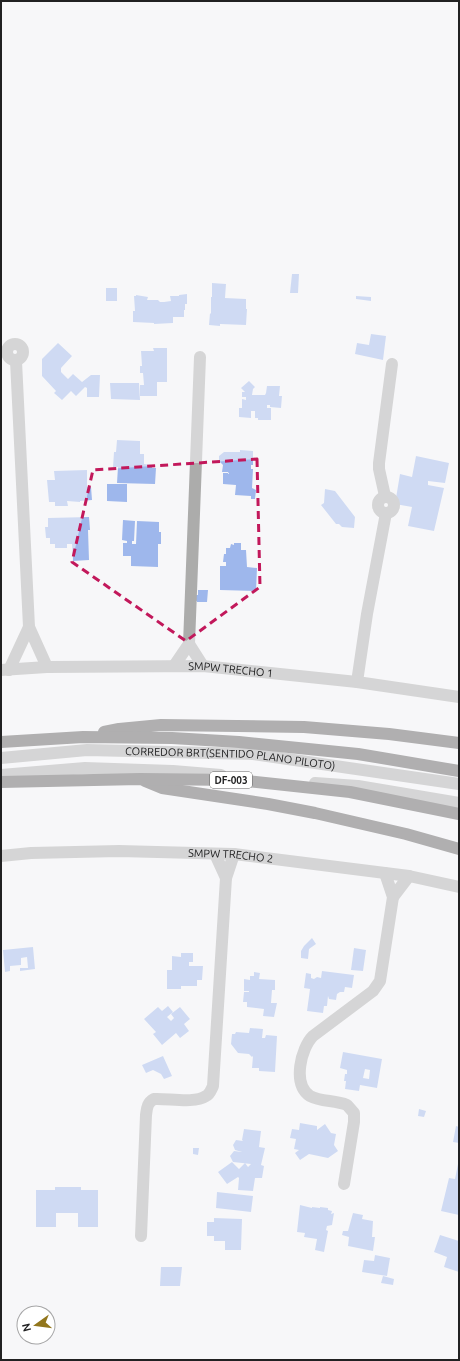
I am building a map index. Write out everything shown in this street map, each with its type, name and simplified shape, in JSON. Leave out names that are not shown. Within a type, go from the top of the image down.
[{"type":"highway","points":[[84,736],[120,729],[160,725],[201,724],[304,727],[389,734],[459,743]]},
{"type":"highway","points":[[1,742],[84,736],[172,738],[239,742],[358,754],[459,771]]},
{"type":"highway","points":[[140,779],[162,788],[268,804],[315,813],[406,834],[459,849]]},
{"type":"highway","name":"DF-003","points":[[1,782],[140,779],[238,780],[350,792],[459,814]]},
{"type":"street","points":[[174,666],[189,644],[200,357]]},
{"type":"street","points":[[16,361],[29,627],[47,667]]},
{"type":"street","points":[[357,682],[367,614],[386,513],[380,511],[377,505],[379,499],[385,496],[379,464],[392,364]]},
{"type":"street","points":[[5,670],[29,627]]},
{"type":"street","points":[[189,644],[203,666]]},
{"type":"street","name":"SMPW TRECHO 1","points":[[5,670],[47,667],[203,666],[357,682],[459,697]]},
{"type":"street","name":"CORREDOR BRT(SENTIDO PLANO PILOTO)","points":[[1,758],[87,750],[253,754],[459,784]]},
{"type":"street","points":[[1,775],[85,768],[173,771],[358,786],[459,803]]},
{"type":"street","name":"SMPW TRECHO 2","points":[[1,856],[31,853],[119,851],[234,854],[409,876],[459,887]]},
{"type":"street","points":[[215,854],[226,878]]},
{"type":"street","points":[[141,1236],[147,1106],[154,1099],[199,1099],[206,1096],[213,1086],[226,878],[234,854]]},
{"type":"street","points":[[344,1184],[354,1122],[354,1113],[347,1104],[316,1098],[307,1093],[301,1080],[300,1068],[308,1040],[373,991],[380,981],[393,897],[385,873]]},
{"type":"street","points":[[393,897],[409,876]]},
{"type":"highlighted area","points":[[257,459],[260,587],[186,641],[72,562],[93,470]]},
{"type":"building","points":[[292,274],[299,274],[298,293],[290,293]]},
{"type":"building","points":[[212,283],[226,284],[225,298],[246,299],[246,325],[209,325],[210,313],[211,314]]},
{"type":"building","points":[[106,288],[117,288],[117,301],[106,301]]},
{"type":"building","points":[[187,294],[187,304],[185,304],[184,317],[173,317],[173,323],[154,324],[133,322],[133,311],[135,311],[134,296],[148,297],[147,300],[158,300],[160,302],[164,302],[171,301],[170,296]]},
{"type":"building","points":[[356,296],[371,297],[371,301],[356,299]]},
{"type":"building","points":[[371,334],[386,336],[383,360],[355,354],[357,343],[369,345]]},
{"type":"building","points":[[58,343],[72,356],[61,368],[61,372],[68,379],[73,374],[82,382],[91,375],[100,375],[99,397],[87,397],[87,388],[85,387],[76,396],[71,391],[62,400],[54,393],[56,391],[42,376],[42,359]]},
{"type":"building","points":[[153,348],[167,348],[167,382],[157,382],[157,396],[140,396],[140,385],[144,385],[143,373],[140,373],[140,366],[142,366],[141,351],[154,351]]},
{"type":"building","points":[[249,381],[255,387],[252,395],[265,395],[267,386],[280,386],[279,396],[282,396],[281,408],[270,407],[270,405],[267,405],[267,408],[271,408],[271,420],[258,420],[258,418],[255,418],[255,411],[251,411],[251,418],[239,417],[239,408],[242,408],[242,399],[246,400],[246,397],[242,397],[242,392],[245,392],[241,388]]},
{"type":"building","points":[[110,383],[139,383],[140,400],[111,399]]},
{"type":"building","points":[[117,440],[140,441],[140,454],[144,454],[144,464],[152,465],[152,468],[156,468],[155,484],[117,483],[118,467],[113,467],[114,452],[116,452]]},
{"type":"building","points":[[240,450],[253,451],[253,465],[251,465],[251,469],[253,469],[252,488],[256,490],[255,499],[251,499],[251,496],[235,495],[236,485],[223,484],[223,473],[229,474],[228,472],[222,472],[223,465],[219,461],[219,456],[224,452],[240,452]]},
{"type":"building","points":[[416,456],[449,463],[445,483],[428,481],[428,485],[444,488],[434,531],[408,526],[412,507],[395,504],[400,474],[412,477]]},
{"type":"building","points":[[87,470],[87,487],[91,487],[92,500],[80,502],[67,501],[68,506],[55,506],[55,502],[49,502],[47,480],[55,480],[54,471]]},
{"type":"building","points":[[107,484],[127,484],[127,502],[107,501]]},
{"type":"building","points":[[325,489],[335,491],[355,517],[354,528],[342,527],[339,524],[336,524],[321,505],[324,503]]},
{"type":"building","points":[[89,517],[89,560],[73,561],[72,544],[67,544],[67,548],[55,548],[55,544],[50,544],[50,538],[46,538],[45,527],[48,527],[48,518]]},
{"type":"building","points":[[123,520],[135,521],[134,541],[132,541],[132,544],[136,544],[137,521],[159,522],[161,544],[158,544],[158,567],[131,566],[131,556],[123,556],[123,543],[127,543],[127,541],[122,540]]},
{"type":"building","points":[[234,543],[241,543],[241,550],[246,550],[247,567],[257,568],[256,591],[220,590],[220,566],[226,566],[226,562],[223,562],[224,554],[226,554],[226,548],[230,548],[231,544],[234,545]]},
{"type":"building","points":[[198,590],[208,590],[207,602],[188,601],[188,595],[198,595]]},
{"type":"building","points":[[312,938],[316,944],[309,949],[308,959],[301,958],[301,951]]},
{"type":"building","points":[[33,947],[35,969],[20,971],[20,968],[28,968],[27,957],[21,958],[21,965],[10,966],[10,971],[5,972],[3,950]]},
{"type":"building","points":[[354,948],[366,950],[363,971],[351,970]]},
{"type":"building","points":[[181,953],[193,953],[193,962],[189,962],[189,966],[203,966],[202,980],[197,980],[197,986],[181,986],[181,989],[167,989],[167,970],[172,970],[172,956],[181,957]]},
{"type":"building","points":[[322,971],[354,975],[352,988],[345,987],[344,992],[337,994],[336,1000],[329,999],[328,996],[327,1006],[324,1006],[323,1013],[307,1011],[310,989],[304,988],[306,973],[311,974],[311,978],[314,979],[317,977],[321,978]]},
{"type":"building","points":[[254,972],[260,973],[259,979],[275,980],[275,990],[272,990],[271,1003],[277,1003],[274,1017],[263,1016],[264,1009],[247,1007],[247,1002],[243,1002],[244,992],[249,992],[244,991],[244,979],[250,980],[250,976],[254,976]]},
{"type":"building","points":[[168,1006],[173,1012],[167,1017],[171,1021],[174,1018],[171,1014],[180,1007],[190,1019],[184,1024],[189,1031],[180,1038],[176,1033],[162,1045],[153,1034],[156,1032],[144,1019],[158,1007],[162,1011]]},
{"type":"building","points":[[250,1028],[263,1029],[262,1038],[265,1038],[266,1035],[277,1036],[275,1072],[259,1071],[259,1068],[252,1068],[253,1056],[238,1053],[231,1044],[232,1034],[235,1034],[236,1032],[249,1033]]},
{"type":"building","points":[[343,1052],[382,1059],[377,1088],[360,1085],[359,1091],[345,1089],[346,1081],[344,1081],[347,1070],[340,1068]],"holes":[[[365,1069],[370,1070],[369,1079],[363,1078]]]},
{"type":"building","points":[[163,1056],[172,1076],[164,1079],[161,1074],[153,1070],[146,1073],[142,1065]]},
{"type":"building","points":[[419,1109],[426,1111],[424,1117],[418,1116]]},
{"type":"building","points":[[300,1123],[317,1126],[317,1130],[325,1124],[331,1133],[336,1134],[334,1145],[338,1151],[328,1158],[309,1154],[300,1160],[295,1153],[299,1150],[294,1149],[296,1139],[290,1138],[292,1129],[299,1130]]},
{"type":"building","points":[[456,1126],[459,1127],[459,1143],[453,1142]]},
{"type":"building","points":[[244,1129],[261,1131],[259,1147],[265,1148],[261,1165],[264,1166],[262,1178],[255,1178],[253,1191],[238,1190],[238,1177],[227,1184],[218,1172],[232,1162],[239,1169],[245,1163],[233,1162],[230,1156],[234,1151],[242,1152],[235,1150],[233,1145],[236,1140],[243,1141]],"holes":[[[245,1163],[251,1164],[248,1167]]]},
{"type":"building","points":[[193,1148],[199,1148],[198,1155],[193,1154]]},
{"type":"building","points":[[458,1164],[459,1215],[441,1211],[449,1178],[455,1179]]},
{"type":"building","points":[[55,1187],[81,1187],[81,1190],[98,1190],[98,1227],[78,1227],[78,1213],[56,1213],[56,1227],[36,1227],[36,1190],[55,1190]]},
{"type":"building","points":[[217,1192],[253,1196],[251,1212],[216,1208]]},
{"type":"building","points":[[300,1205],[312,1208],[328,1208],[328,1210],[332,1211],[331,1214],[334,1213],[332,1225],[327,1226],[326,1230],[328,1231],[324,1252],[315,1250],[317,1239],[304,1237],[305,1233],[297,1232]]},
{"type":"building","points":[[353,1213],[363,1215],[362,1219],[373,1221],[372,1237],[375,1237],[373,1251],[348,1246],[349,1237],[342,1235],[343,1231],[348,1231]]},
{"type":"building","points":[[214,1218],[242,1219],[241,1250],[225,1250],[225,1241],[214,1241],[214,1236],[207,1236],[207,1222],[214,1222]]},
{"type":"building","points":[[440,1235],[459,1241],[459,1272],[444,1267],[447,1257],[434,1252]]},
{"type":"building","points":[[375,1255],[390,1258],[387,1276],[362,1272],[364,1260],[374,1261]]},
{"type":"building","points":[[161,1267],[182,1267],[180,1286],[160,1286]]},
{"type":"building","points":[[383,1276],[394,1279],[393,1285],[381,1283]]}]
